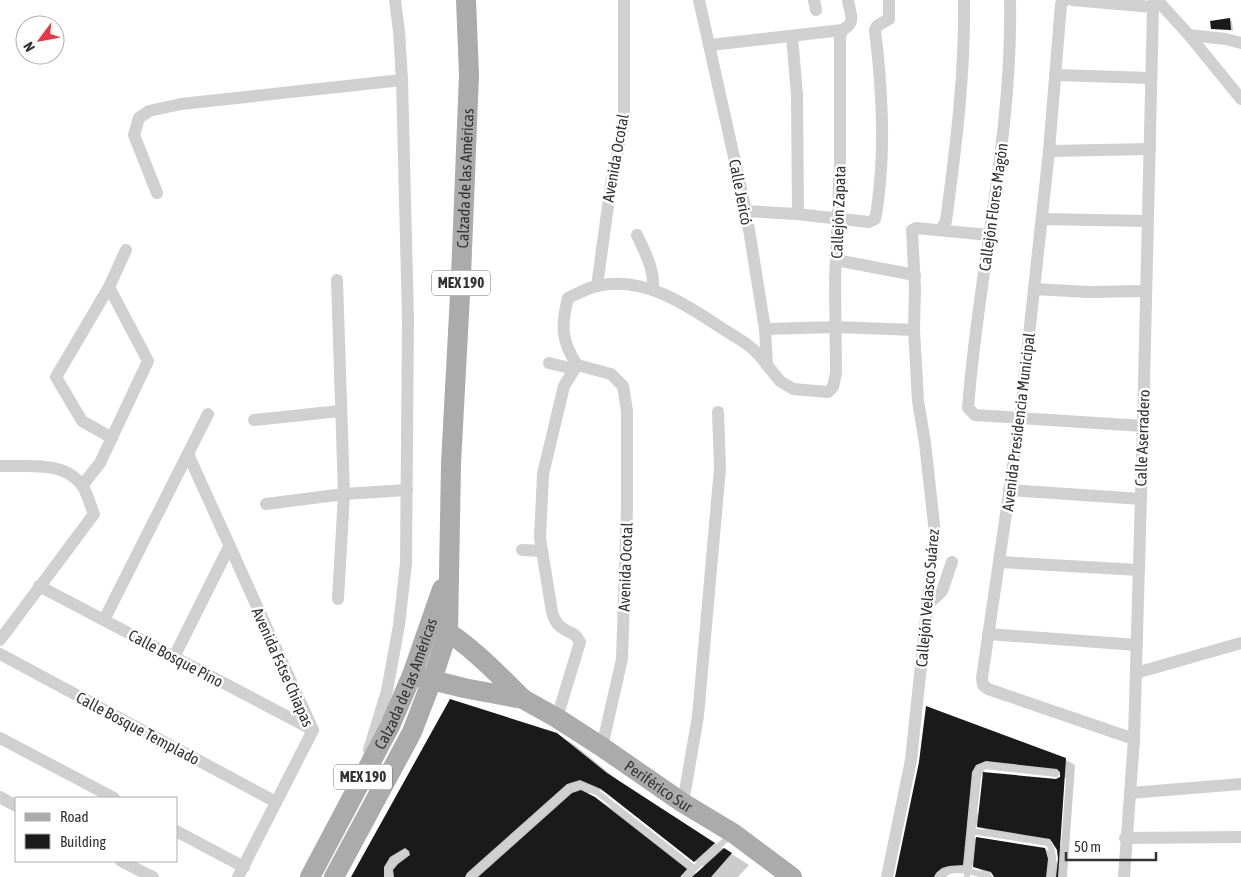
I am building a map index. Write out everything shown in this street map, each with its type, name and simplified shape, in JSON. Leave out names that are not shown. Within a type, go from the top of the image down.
[{"type":"main road","name":"Calzada de las Américas","points":[[334,877],[412,732],[432,680],[449,566],[451,464],[469,75],[466,0]]},
{"type":"main road","name":"Calzada de las Américas","points":[[310,877],[390,726],[412,675],[440,626]]},
{"type":"main road","name":"Periférico Sur","points":[[440,626],[488,665],[522,699],[557,718],[683,803],[733,833],[784,875]]},
{"type":"main road","name":"Periférico Sur","points":[[412,675],[464,688],[522,699]]},
{"type":"street","points":[[360,782],[387,691],[399,624],[406,564],[408,319],[402,80],[399,30],[394,0]]},
{"type":"street","name":"Avenida Ocotal","points":[[597,286],[610,184],[624,123],[624,0]]},
{"type":"street","name":"Calle Jericó","points":[[700,0],[746,211],[766,329],[767,365]]},
{"type":"street","name":"Callejón Zapata","points":[[767,365],[780,382],[793,389],[828,392],[833,387],[836,373],[840,38],[851,23],[848,0]]},
{"type":"street","points":[[746,211],[798,214],[869,222],[874,219],[878,208],[882,166],[882,119],[875,30],[877,26],[889,19],[889,0]]},
{"type":"street","points":[[964,0],[964,51],[958,135],[946,220],[941,230],[989,235]]},
{"type":"street","name":"Callejón Flores Magón","points":[[1010,0],[1002,142],[971,372],[968,408],[975,414],[1020,418]]},
{"type":"street","name":"Avenida Presidencia Municipal","points":[[1065,0],[1061,4],[1049,151],[1020,418],[982,678],[983,685],[988,689],[1134,739]]},
{"type":"street","points":[[1072,0],[1155,2],[1189,35],[1241,99]]},
{"type":"street","name":"Calle Aserradero","points":[[1124,877],[1125,838],[1134,739],[1150,149],[1150,78],[1155,2]]},
{"type":"street","points":[[710,45],[846,28]]},
{"type":"street","points":[[1189,35],[1226,39],[1241,43]]},
{"type":"street","points":[[792,36],[797,95],[798,214]]},
{"type":"street","points":[[1055,75],[1150,78]]},
{"type":"street","points":[[157,193],[134,135],[139,118],[149,111],[181,104],[402,80]]},
{"type":"street","points":[[1049,151],[1150,149]]},
{"type":"street","points":[[1042,218],[1147,221]]},
{"type":"street","name":"Callejón Velasco Suárez","points":[[887,877],[912,760],[935,533],[925,443],[918,401],[912,232],[913,229],[941,230]]},
{"type":"street","points":[[637,235],[654,282],[652,290]]},
{"type":"street","points":[[112,438],[82,421],[56,377],[109,288],[126,250]]},
{"type":"street","points":[[836,260],[915,275]]},
{"type":"street","points":[[337,280],[344,494],[338,599]]},
{"type":"street","points":[[576,367],[567,350],[563,318],[568,298],[597,286],[623,284],[652,290],[688,305],[749,344],[767,365]]},
{"type":"street","points":[[82,486],[100,463],[148,361],[109,288]]},
{"type":"street","points":[[1034,289],[1088,292],[1145,291]]},
{"type":"street","points":[[766,329],[836,327],[914,330]]},
{"type":"street","points":[[549,362],[576,367]]},
{"type":"street","points":[[557,718],[580,642],[578,637],[560,628],[555,622],[540,538],[543,474],[564,386],[576,367]]},
{"type":"street","name":"Avenida Ocotal","points":[[576,367],[611,374],[623,386],[627,411],[627,506],[622,659],[602,747]]},
{"type":"street","points":[[254,420],[340,411]]},
{"type":"street","points":[[683,803],[698,716],[716,517],[720,468],[718,412]]},
{"type":"street","points":[[104,620],[208,414]]},
{"type":"street","points":[[1020,418],[1143,426]]},
{"type":"street","name":"Avenida Fstse Chiapas","points":[[188,454],[228,547],[313,730],[241,872]]},
{"type":"street","points":[[0,466],[55,468],[69,473],[82,486],[94,514],[0,640]]},
{"type":"street","points":[[266,504],[344,494],[406,490]]},
{"type":"street","points":[[1009,490],[1141,499]]},
{"type":"street","points":[[174,656],[228,547]]},
{"type":"street","points":[[522,550],[542,551]]},
{"type":"street","points":[[927,605],[942,591],[952,562]]},
{"type":"street","points":[[999,562],[1139,570]]},
{"type":"street","name":"Calle Bosque Pino","points":[[39,586],[313,730]]},
{"type":"street","points":[[988,634],[1136,645]]},
{"type":"street","points":[[1136,673],[1241,643]]},
{"type":"street","name":"Calle Bosque Templado","points":[[0,654],[276,802]]},
{"type":"street","points":[[0,738],[112,797]]},
{"type":"street","points":[[1130,793],[1241,784]]},
{"type":"street","points":[[0,798],[15,806]]},
{"type":"street","points":[[178,832],[241,872]]},
{"type":"street","points":[[1125,838],[1241,837]]},
{"type":"street","points":[[123,862],[152,877]]},
{"type":"lane","points":[[968,874],[977,772],[980,768],[985,766],[1056,774]]},
{"type":"lane","points":[[470,877],[570,788],[581,785],[598,793],[694,868]]},
{"type":"lane","points":[[971,832],[1048,844],[1052,848],[1053,853],[1051,877]]},
{"type":"lane","points":[[685,877],[733,833]]},
{"type":"lane","points":[[389,877],[388,869],[394,860],[404,853]]},
{"type":"lane","points":[[939,877],[948,871],[989,877]]},
{"type":"building","points":[[1230,18],[1231,30],[1211,29],[1210,21]]},
{"type":"building","points":[[450,699],[557,733],[607,773],[715,843],[694,862],[601,789],[580,780],[567,784],[467,873],[465,877],[394,877],[393,870],[410,855],[409,851],[405,848],[390,857],[384,867],[384,877],[351,877]]},
{"type":"building","points":[[926,706],[1066,758],[1058,877],[1056,877],[1057,850],[1050,839],[977,827],[983,772],[1056,779],[1060,777],[1060,772],[1057,769],[986,761],[976,765],[972,772],[963,865],[942,868],[934,877],[895,877],[919,762]]},
{"type":"building","points":[[581,790],[595,797],[687,869],[680,877],[478,877],[572,793]]},
{"type":"building","points":[[976,837],[1045,848],[1048,859],[1046,877],[994,877],[991,872],[973,867]]},
{"type":"building","points":[[724,848],[732,853],[711,877],[692,877]]}]
